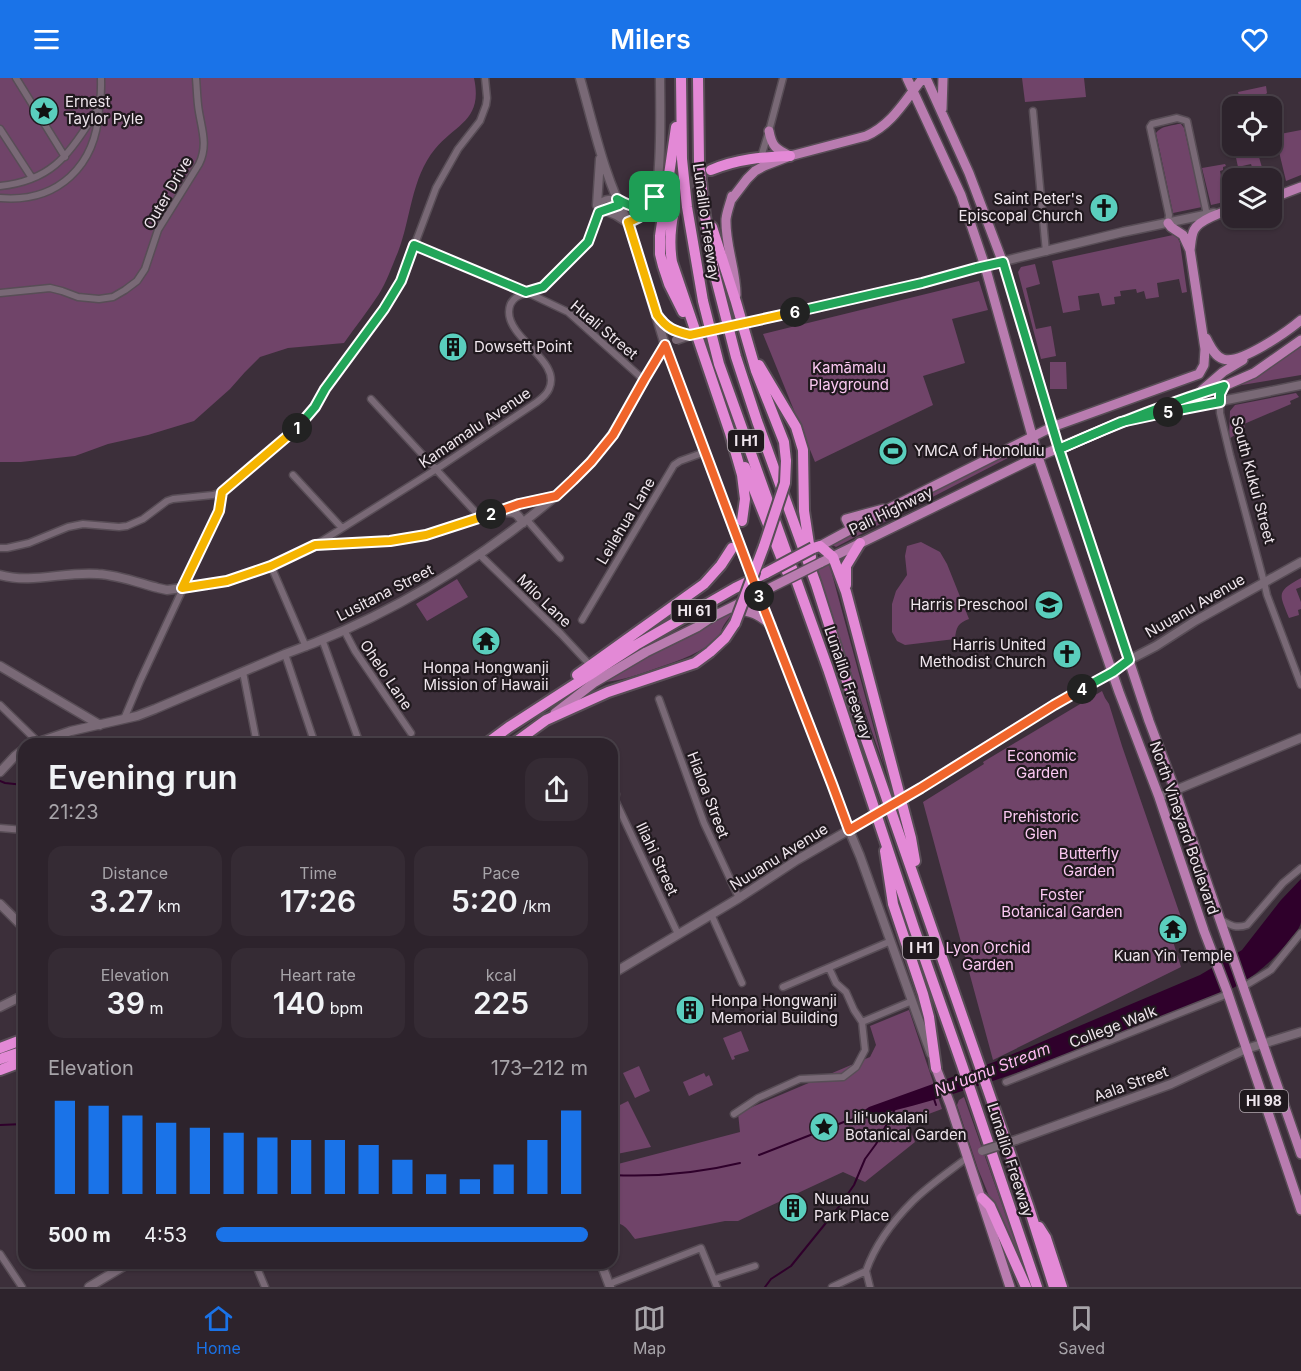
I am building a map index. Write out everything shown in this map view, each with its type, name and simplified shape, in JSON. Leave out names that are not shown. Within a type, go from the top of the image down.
[{"type":"highway","name":"Lunalilo Freeway","points":[[698,78],[698,137],[702,186],[714,271],[734,348],[757,421],[816,584],[859,719],[1029,1208],[1054,1287]]},
{"type":"highway","name":"Lunalilo Freeway","points":[[681,80],[682,159],[687,207],[711,333],[725,382],[828,669],[1037,1287]]},
{"type":"highway","points":[[681,80],[660,236],[660,254],[669,285],[693,335]]},
{"type":"highway","points":[[711,170],[736,161],[790,156]]},
{"type":"highway","points":[[546,720],[608,692],[695,663],[725,638],[735,623],[785,483],[784,442],[756,371],[711,224],[702,186]]},
{"type":"highway","points":[[674,211],[669,243],[672,262],[693,335],[730,433],[742,475],[745,499],[742,521]]},
{"type":"highway","points":[[750,351],[796,427],[803,450],[804,511],[816,584]]},
{"type":"highway","points":[[730,433],[828,669]]},
{"type":"highway","points":[[846,592],[846,566],[860,543]]},
{"type":"highway","points":[[817,547],[833,557],[846,592],[911,838],[920,891]]},
{"type":"highway","name":"Pali Highway","points":[[494,738],[636,645],[735,588],[817,547]]},
{"type":"highway","points":[[525,716],[590,664],[704,584],[722,565],[732,548]]},
{"type":"highway","name":"Pali Highway","points":[[521,738],[546,720]]},
{"type":"highway","points":[[882,830],[893,904],[923,994],[937,1070]]},
{"type":"highway","points":[[0,1048],[18,1040]]},
{"type":"highway","points":[[0,1059],[18,1053]]},
{"type":"highway","points":[[0,1070],[18,1063]]},
{"type":"highway","points":[[981,1198],[990,1206],[1026,1287]]},
{"type":"highway","points":[[1029,1208],[1046,1238],[1062,1287]]},
{"type":"main road","points":[[580,78],[601,156],[628,222],[665,345],[891,941],[968,1157],[1007,1286]]},
{"type":"main road","points":[[601,156],[599,162],[600,208],[628,222],[640,218],[652,206],[655,197],[659,163],[660,78]]},
{"type":"main road","name":"HI 98","points":[[907,78],[961,195],[985,266],[1038,457]]},
{"type":"main road","points":[[736,302],[736,286],[727,240],[727,210],[740,186],[755,171],[790,156],[867,136],[876,131],[896,115],[912,91],[925,78]]},
{"type":"main road","name":"HI 98","points":[[925,78],[969,173],[1003,262],[1059,449]]},
{"type":"main road","points":[[942,111],[943,78]]},
{"type":"main road","points":[[770,131],[771,141],[777,149],[790,156]]},
{"type":"main road","points":[[731,200],[734,184],[761,157]]},
{"type":"main road","points":[[1282,194],[1301,187]]},
{"type":"main road","points":[[618,202],[637,207],[645,205],[655,197]]},
{"type":"main road","points":[[665,345],[676,335],[693,335],[922,283],[1123,232],[1222,212]]},
{"type":"main road","points":[[1222,213],[1204,221],[1192,234],[1190,250],[1202,331],[1215,353],[1225,360],[1234,359],[1263,347]]},
{"type":"main road","points":[[1168,223],[1183,235],[1190,250]]},
{"type":"main road","points":[[657,315],[676,335]]},
{"type":"main road","points":[[1197,394],[1223,372],[1301,320]]},
{"type":"main road","name":"Pali Highway","points":[[817,547],[1052,427],[1199,374],[1203,370],[1205,361],[1202,331]]},
{"type":"main road","name":"Pali Highway","points":[[546,720],[595,682],[712,617],[1038,457],[1121,422],[1224,386],[1254,373],[1301,340]]},
{"type":"main road","name":"Lusitana Street","points":[[50,738],[155,710],[306,647],[380,614],[480,555],[544,507],[591,462],[613,435],[665,345]]},
{"type":"main road","points":[[1121,422],[1301,385]]},
{"type":"main road","name":"North Vineyard Boulevard","points":[[1059,449],[1155,741],[1175,790],[1221,920],[1301,1154]]},
{"type":"main road","name":"North Vineyard Boulevard","points":[[1038,457],[1119,692],[1159,797],[1204,931],[1228,993],[1301,1210]]},
{"type":"main road","points":[[1,576],[22,578],[98,574],[167,590],[182,588],[227,581],[271,566],[315,545],[399,540],[426,535],[519,504],[556,496]]},
{"type":"main road","points":[[495,513],[512,512],[525,521]]},
{"type":"main road","name":"Nuuanu Avenue","points":[[618,970],[739,898],[796,860],[921,788],[1054,705],[1113,672],[1129,660],[1301,562]]},
{"type":"main road","points":[[712,617],[734,610],[747,611],[760,616],[771,625]]},
{"type":"main road","points":[[0,666],[99,725]]},
{"type":"main road","points":[[1159,797],[1301,738]]},
{"type":"main road","points":[[0,772],[18,754]]},
{"type":"main road","points":[[0,904],[18,922]]},
{"type":"main road","points":[[0,1007],[18,998]]},
{"type":"main road","name":"Aala Street","points":[[968,1157],[1172,1084],[1246,1049],[1301,1032]]},
{"type":"main road","points":[[89,1287],[119,1269]]},
{"type":"main road","points":[[603,1269],[609,1286]]},
{"type":"street","points":[[16,78],[65,157]]},
{"type":"street","points":[[0,198],[36,195],[53,188],[80,166],[92,144],[97,127],[101,78]]},
{"type":"street","name":"Outer Drive","points":[[0,293],[50,288],[85,299],[99,299],[119,294],[136,281],[148,262],[158,230],[203,154],[205,142],[196,78]]},
{"type":"street","points":[[0,548],[29,543],[68,527],[83,524],[127,526],[143,519],[167,501],[222,492],[296,428],[315,407],[325,389],[384,309],[401,281],[436,188],[458,149],[480,121],[487,98],[485,78]]},
{"type":"street","points":[[761,157],[783,78]]},
{"type":"street","points":[[0,186],[32,178],[50,169],[77,143],[99,109]]},
{"type":"street","points":[[1033,111],[1046,252]]},
{"type":"street","points":[[1168,223],[1169,215],[1150,127],[1152,124],[1177,118],[1187,121],[1207,215]]},
{"type":"street","points":[[0,129],[32,178]]},
{"type":"street","points":[[600,208],[602,200],[609,198],[618,202]]},
{"type":"street","name":"Kamamalu Avenue","points":[[315,545],[435,470],[537,402],[549,390],[551,377],[549,369],[512,326],[509,309],[514,299],[526,292],[543,287],[588,242],[600,208]]},
{"type":"street","name":"Huali Street","points":[[414,245],[526,292],[567,312],[644,380]]},
{"type":"street","name":"South Kukui Street","points":[[1224,386],[1220,394],[1220,413],[1230,455],[1272,612],[1301,685]]},
{"type":"street","points":[[371,399],[480,517]]},
{"type":"street","name":"Leilehua Lane","points":[[582,620],[670,470],[680,461],[705,452]]},
{"type":"street","points":[[293,475],[342,528]]},
{"type":"street","points":[[124,719],[219,511],[222,492]]},
{"type":"street","points":[[525,521],[560,558]]},
{"type":"street","name":"Milo Lane","points":[[480,555],[590,664]]},
{"type":"street","points":[[271,566],[306,647]]},
{"type":"street","name":"Ohelo Lane","points":[[344,630],[355,651],[411,733]]},
{"type":"street","points":[[322,639],[358,738]]},
{"type":"street","points":[[285,654],[313,738]]},
{"type":"street","points":[[243,672],[256,738]]},
{"type":"street","name":"Hialoa Street","points":[[659,699],[704,823],[739,898]]},
{"type":"street","points":[[0,705],[30,738]]},
{"type":"street","name":"Iliahi Street","points":[[618,806],[678,934]]},
{"type":"street","points":[[0,828],[18,830]]},
{"type":"street","points":[[1221,920],[1232,927],[1239,928],[1247,925],[1283,883],[1301,868]]},
{"type":"street","points":[[711,914],[742,983]]},
{"type":"street","points":[[1242,985],[1271,970],[1301,933]]},
{"type":"street","points":[[783,987],[891,941]]},
{"type":"street","points":[[734,1114],[758,1098],[800,1079],[843,1077],[856,1067],[865,1050],[862,1022],[846,993],[836,983],[829,968]]},
{"type":"street","name":"College Walk","points":[[1006,1082],[1228,993]]},
{"type":"street","points":[[862,1022],[912,1001]]},
{"type":"street","points":[[870,1287],[866,1271],[882,1239],[913,1201],[968,1157]]},
{"type":"street","points":[[609,1286],[701,1248],[717,1287]]},
{"type":"street","points":[[0,1254],[22,1287]]},
{"type":"street","points":[[715,1279],[755,1266]]},
{"type":"street","points":[[258,1269],[265,1287]]},
{"type":"street","points":[[832,1287],[866,1271]]},
{"type":"green space","points":[[0,78],[474,78],[476,92],[475,103],[466,120],[443,140],[427,160],[416,186],[398,252],[387,279],[344,343],[288,348],[260,357],[230,389],[194,421],[108,444],[75,456],[0,462]]},
{"type":"green space","points":[[1022,78],[1084,78],[1086,97],[1025,102]]},
{"type":"green space","points":[[1266,86],[1267,93],[1264,96],[1239,96],[1238,92]]},
{"type":"green space","points":[[1178,124],[1184,128],[1202,207],[1173,213],[1156,133],[1163,128]]},
{"type":"green space","points":[[1301,130],[1301,175],[1286,181],[1280,156],[1282,156],[1282,134]]},
{"type":"green space","points":[[1236,156],[1259,156],[1262,168],[1254,168],[1251,164],[1238,167]]},
{"type":"green space","points":[[1225,164],[1226,166],[1220,171],[1222,202],[1211,205],[1202,168]]},
{"type":"green space","points":[[1177,236],[1180,243],[1187,292],[1182,293],[1179,279],[1157,283],[1159,297],[1146,299],[1144,291],[1137,293],[1136,289],[1120,291],[1121,296],[1114,297],[1115,304],[1102,306],[1099,293],[1078,296],[1080,310],[1063,313],[1052,261]]},
{"type":"green space","points":[[1035,264],[1040,284],[1026,288],[1036,329],[1051,326],[1056,356],[1041,359],[1018,272],[1021,267]]},
{"type":"green space","name":"Kamāmalu Playground","points":[[979,281],[988,310],[952,319],[965,363],[923,376],[933,405],[815,462],[763,334]]},
{"type":"green space","points":[[1301,346],[1301,375],[1230,387],[1248,381]]},
{"type":"green space","points":[[1050,362],[1066,362],[1067,389],[1050,389]]},
{"type":"green space","points":[[1296,393],[1299,397],[1290,401],[1291,404],[1244,424],[1245,428],[1229,439],[1230,411],[1235,405]]},
{"type":"green space","points":[[1026,447],[836,547],[828,542],[1018,449]]},
{"type":"green space","points":[[921,542],[940,552],[969,619],[958,626],[955,639],[905,645],[897,641],[892,632],[892,604],[896,591],[907,575],[905,556],[907,546]]},
{"type":"green space","points":[[829,563],[884,766],[817,567]]},
{"type":"green space","points":[[1301,578],[1301,587],[1296,589],[1301,609],[1298,610],[1299,615],[1289,618],[1282,594],[1287,587]]},
{"type":"green space","points":[[457,579],[468,597],[427,621],[416,604]]},
{"type":"green space","points":[[733,612],[723,626],[721,635],[699,651],[638,675],[606,682],[620,670]]},
{"type":"green space","name":"Foster Botanical Garden","points":[[1102,691],[1109,704],[1185,929],[1171,935],[1181,967],[993,1060],[923,802],[984,764],[983,762]]},
{"type":"green space","name":"Lili'uokalani Botanical Garden","points":[[909,1010],[942,1109],[907,1122],[915,1142],[865,1182],[843,1172],[738,1221],[725,1221],[635,1239],[623,1225],[618,1224],[618,1164],[740,1132],[738,1113],[870,1057],[876,1045],[870,1026]]},
{"type":"green space","points":[[741,1031],[749,1051],[734,1056],[735,1059],[732,1060],[723,1038]]},
{"type":"green space","points":[[639,1066],[650,1091],[635,1098],[623,1073]]},
{"type":"green space","points":[[704,1073],[706,1077],[709,1075],[713,1085],[689,1096],[683,1082]]},
{"type":"green space","points":[[964,1097],[1031,1287],[978,1169],[957,1105]]},
{"type":"green space","points":[[628,1101],[651,1147],[618,1154],[618,1106]]},
{"type":"water","points":[[1301,879],[1301,922],[1298,928],[1282,949],[1261,970],[1223,993],[981,1085],[893,1111],[848,1121],[869,1107],[994,1062],[1200,975],[1242,950],[1281,900]]},
{"type":"waterway","points":[[0,781],[18,784]]},
{"type":"waterway","points":[[933,1096],[936,1105]]},
{"type":"waterway","points":[[765,1287],[771,1279],[791,1266],[838,1208],[854,1185],[865,1159],[896,1107]]},
{"type":"waterway","name":"Nuʻuanu Stream","points":[[759,1155],[849,1120]]},
{"type":"waterway","name":"Nuʻuanu Stream","points":[[0,1125],[18,1124]]},
{"type":"waterway","name":"Nuʻuanu Stream","points":[[618,1175],[676,1174],[740,1163]]},
{"type":"tunnel","points":[[674,211],[680,196],[688,186],[711,170]]},
{"type":"place","name":"Ernest Taylor Pyle","points":[[44,111]]},
{"type":"place","name":"Saint Peter's Episcopal Church","points":[[1104,208]]},
{"type":"place","name":"Dowsett Point","points":[[453,347]]},
{"type":"place","name":"YMCA of Honolulu","points":[[893,451]]},
{"type":"place","name":"Harris Preschool","points":[[1049,605]]},
{"type":"place","name":"Honpa Hongwanji Mission of Hawaii","points":[[486,641]]},
{"type":"place","name":"Harris United Methodist Church","points":[[1067,654]]},
{"type":"place","name":"Kuan Yin Temple","points":[[1173,929]]},
{"type":"place","name":"Honpa Hongwanji Memorial Building","points":[[690,1010]]},
{"type":"place","name":"Lili'uokalani Botanical Garden","points":[[824,1127]]},
{"type":"place","name":"Nuuanu Park Place","points":[[793,1208]]},
{"type":"route","points":[[655,197],[645,205],[637,207],[617,199],[619,205],[600,211],[588,242],[543,287],[526,292],[414,245],[401,281],[384,309],[325,389],[315,407],[296,428],[222,492],[219,511],[182,588],[227,581],[271,566],[315,545],[390,541],[426,535],[519,504],[556,496],[591,462],[613,435],[665,345],[849,830],[1054,705],[1113,672],[1129,660],[1059,449],[1121,422],[1224,386],[1220,394],[1220,402],[1121,422],[1071,443],[1059,449],[1003,262],[922,283],[690,335],[675,331],[664,324],[657,315],[628,222],[640,218],[649,210],[655,197]]},
{"type":"park label","name":"Economic Garden","points":[[1042,764]]},
{"type":"park label","name":"Prehistoric Glen","points":[[1041,826]]},
{"type":"park label","name":"Butterfly Garden","points":[[1089,862]]},
{"type":"park label","name":"Lyon Orchid Garden","points":[[988,956]]}]
